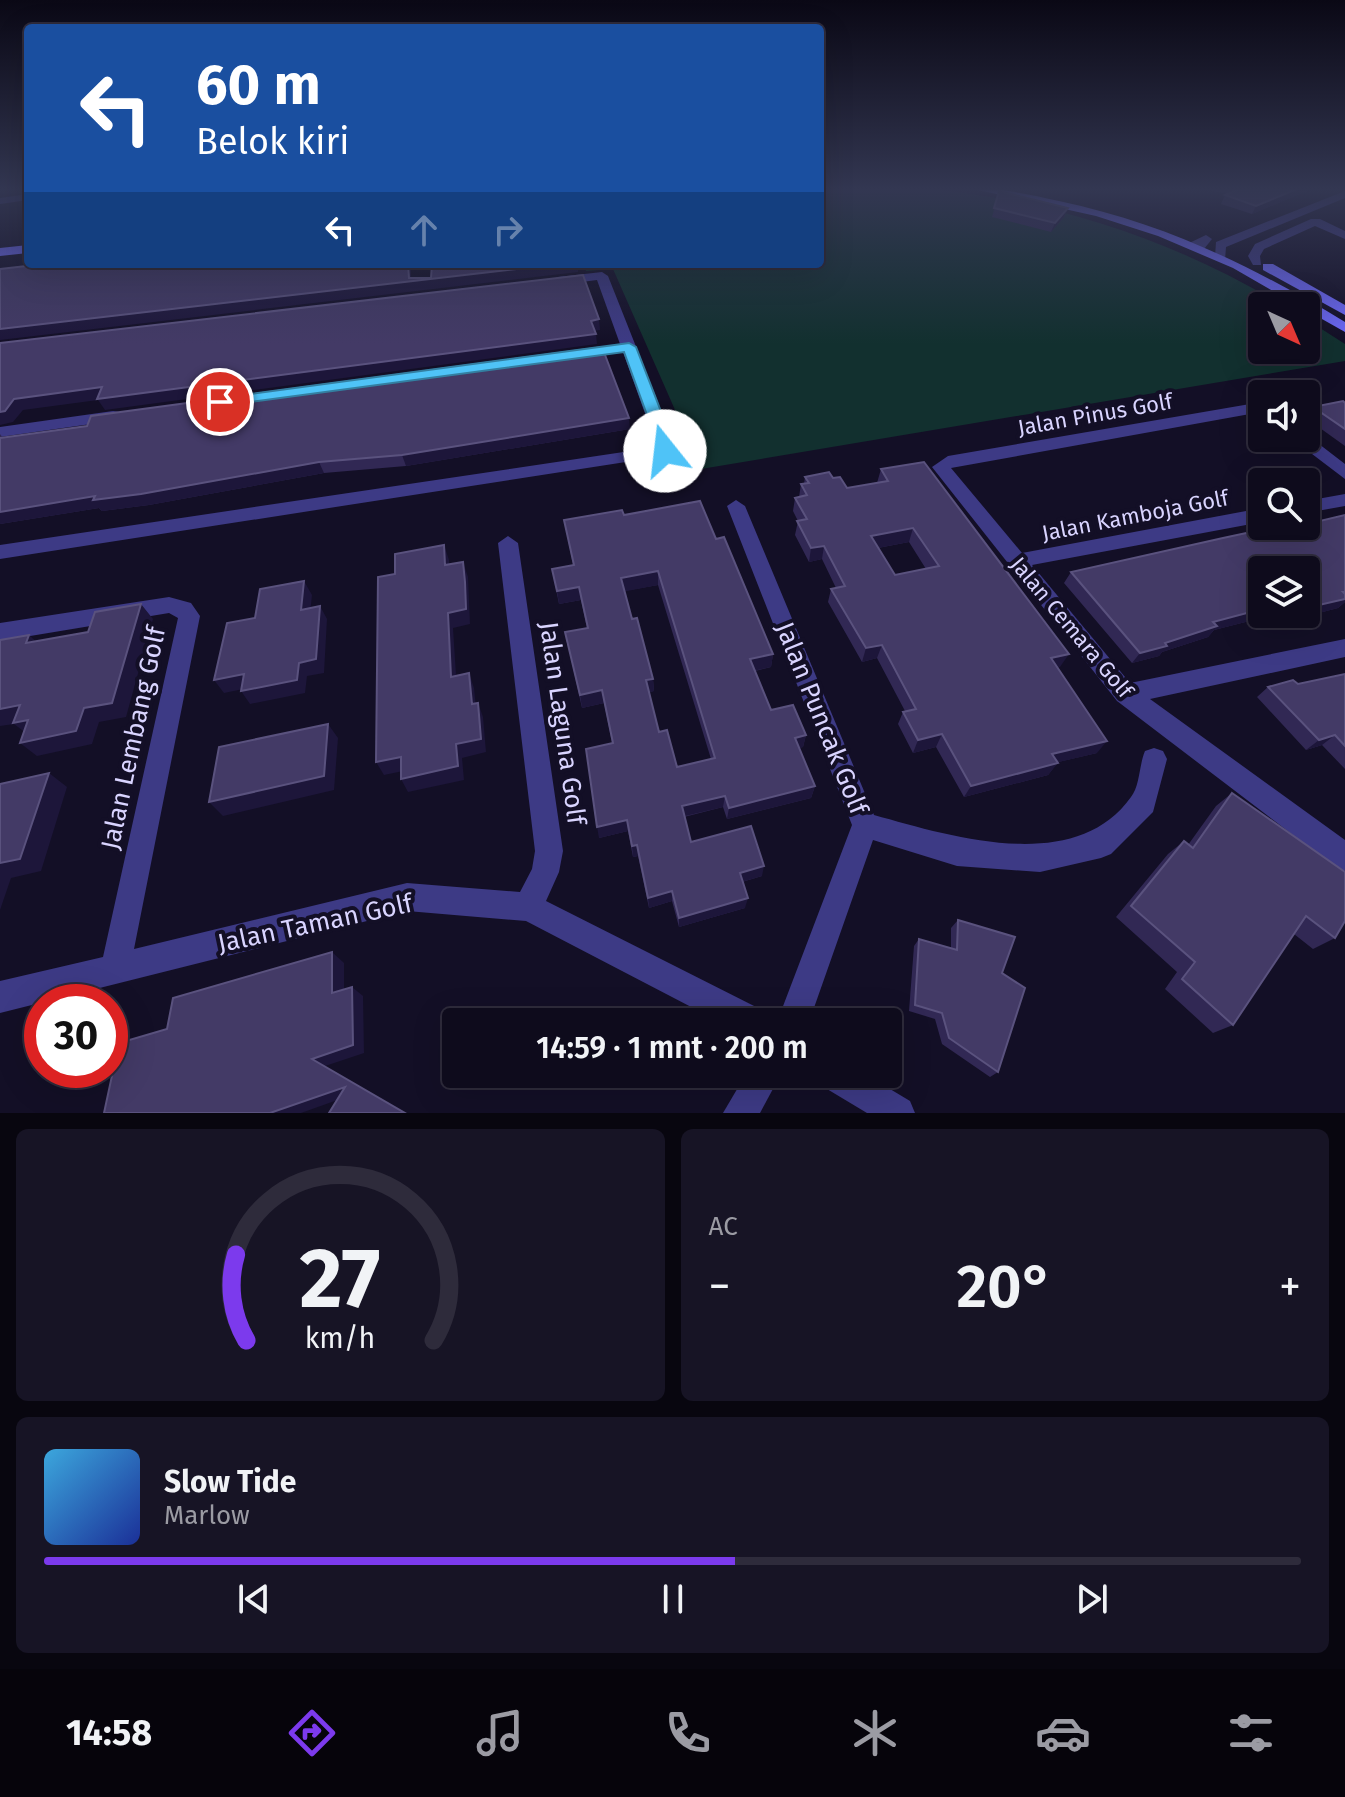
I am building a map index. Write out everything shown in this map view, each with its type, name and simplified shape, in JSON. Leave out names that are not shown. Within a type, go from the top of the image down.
[{"type":"street","points":[[1175,240],[1257,262],[1345,311]]},
{"type":"street","points":[[1191,245],[1200,246],[1205,240]]},
{"type":"street","points":[[1207,240],[1345,328]]},
{"type":"street","points":[[1220,251],[1241,240]]},
{"type":"street","points":[[1257,262],[1254,256],[1259,247],[1274,240]]},
{"type":"street","points":[[0,252],[24,249]]},
{"type":"street","points":[[0,262],[24,259]]},
{"type":"street","points":[[0,552],[657,455],[665,451],[666,445],[602,276],[538,283]]},
{"type":"street","points":[[566,356],[629,347]]},
{"type":"street","name":"Jalan Pinus Golf","points":[[948,462],[1248,411]]},
{"type":"street","points":[[0,432],[126,415]]},
{"type":"street","points":[[1318,452],[1345,473]]},
{"type":"street","name":"Jalan Cemara Golf","points":[[948,462],[941,467],[945,475],[1125,694],[1345,857]]},
{"type":"street","points":[[1320,504],[1345,500]]},
{"type":"street","name":"Jalan Puncak Golf","points":[[736,506],[865,825],[798,1008]]},
{"type":"street","name":"Jalan Kamboja Golf","points":[[1017,561],[1248,518]]},
{"type":"street","name":"Jalan Laguna Golf","points":[[508,543],[549,851],[545,872],[528,907]]},
{"type":"street","name":"Jalan Lembang Golf","points":[[0,632],[169,605],[183,609],[189,616],[115,970]]},
{"type":"street","points":[[1125,694],[1345,648]]},
{"type":"street","points":[[865,825],[957,852],[1040,858],[1101,844],[1144,803],[1154,759]]},
{"type":"street","name":"Jalan Taman Golf","points":[[0,997],[407,897],[528,907],[726,1008]]},
{"type":"street","points":[[740,1113],[756,1088]]},
{"type":"street","points":[[856,1088],[898,1113]]},
{"type":"green space","points":[[824,240],[1148,240],[1203,263],[1260,292],[1248,292],[1248,364],[1320,364],[1320,328],[1345,344],[1345,361],[701,469],[613,269],[586,271],[585,268],[824,268]]},
{"type":"building","points":[[24,266],[408,268],[409,278],[431,278],[432,268],[526,268],[0,329],[0,269]]},
{"type":"building","points":[[583,275],[599,319],[591,321],[596,334],[97,399],[102,387],[14,399],[5,411],[0,412],[0,343]]},
{"type":"building","points":[[602,347],[629,418],[402,455],[319,462],[141,494],[93,500],[95,496],[0,512],[0,438],[87,426],[91,416]]},
{"type":"building","points":[[1343,401],[1345,429],[1320,412],[1320,406]]},
{"type":"building","points":[[924,462],[1069,654],[1051,658],[1107,741],[1052,754],[1058,763],[971,786],[942,734],[918,740],[903,712],[916,709],[882,645],[866,648],[831,589],[845,586],[824,546],[811,548],[797,521],[807,519],[795,498],[807,495],[801,484],[809,483],[805,477],[829,472],[833,478],[840,477],[847,488],[888,481],[881,469]],"holes":[[[913,528],[939,566],[895,575],[871,536]]]},
{"type":"building","points":[[700,501],[716,539],[724,537],[773,654],[750,659],[771,710],[793,705],[806,735],[795,738],[815,786],[729,808],[725,796],[682,806],[691,842],[751,826],[764,866],[740,873],[748,898],[679,918],[672,891],[648,898],[637,845],[632,846],[627,820],[597,827],[586,749],[613,743],[602,690],[580,695],[565,632],[588,628],[579,587],[557,591],[552,569],[574,565],[564,520],[622,510],[624,515]],"holes":[[[658,571],[715,758],[677,767],[667,730],[659,732],[646,680],[653,679],[637,618],[632,619],[621,578]]]},
{"type":"building","points":[[1345,515],[1345,599],[1320,605],[1320,556],[1248,556],[1248,613],[1213,622],[1217,626],[1140,653],[1071,572],[1248,533],[1248,540],[1320,540],[1320,521]]},
{"type":"building","points":[[444,545],[445,565],[463,562],[465,582],[466,609],[448,613],[451,677],[469,673],[472,704],[478,703],[481,739],[456,744],[458,766],[401,779],[401,757],[376,762],[378,577],[395,574],[395,554]]},
{"type":"building","points":[[304,581],[301,610],[320,606],[316,659],[299,663],[297,680],[241,691],[244,674],[214,680],[227,623],[255,618],[260,589]]},
{"type":"building","points":[[141,604],[112,703],[84,708],[76,731],[20,743],[28,720],[13,723],[20,705],[0,709],[0,640],[29,635],[26,643],[88,632],[95,612]]},
{"type":"building","points":[[1345,674],[1345,746],[1335,735],[1319,740],[1268,687],[1293,680],[1298,684]]},
{"type":"building","points":[[328,724],[324,776],[209,802],[219,747]]},
{"type":"building","points":[[49,773],[20,859],[0,863],[0,784]]},
{"type":"building","points":[[1232,793],[1345,872],[1345,921],[1335,938],[1306,916],[1233,1025],[1182,979],[1195,962],[1131,906],[1184,841],[1193,848]]},
{"type":"building","points":[[958,920],[1015,937],[1002,973],[1025,988],[998,1072],[949,1038],[942,1013],[915,1005],[919,939],[957,950]]},
{"type":"building","points":[[332,952],[332,993],[352,987],[353,1045],[312,1059],[405,1113],[329,1113],[345,1087],[270,1113],[104,1113],[109,1088],[128,1088],[128,1040],[167,1029],[173,998]]},
{"type":"route","points":[[220,402],[629,347],[666,445],[665,451]]}]
